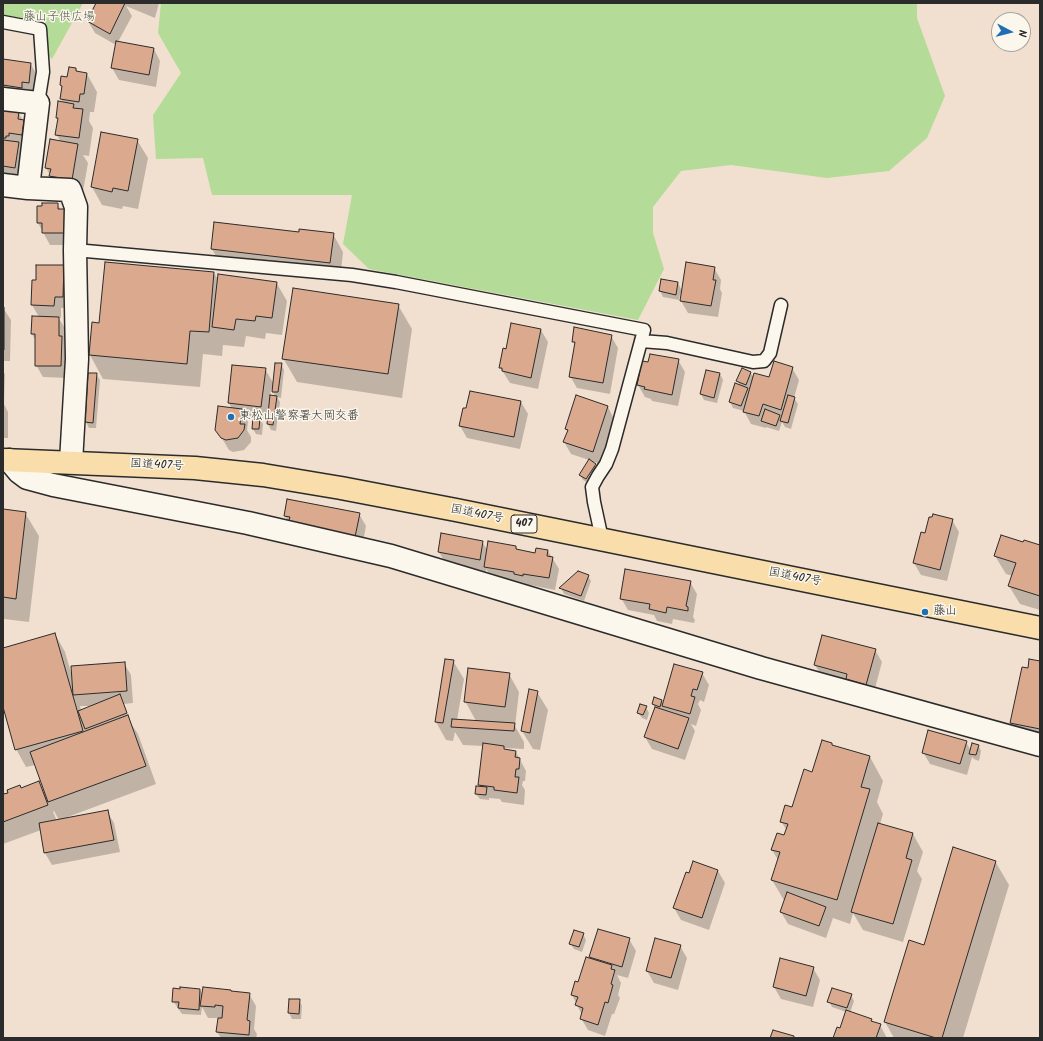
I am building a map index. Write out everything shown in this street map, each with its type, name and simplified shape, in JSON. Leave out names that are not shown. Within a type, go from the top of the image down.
[{"type":"highway","name":"国道407号","points":[[6,460],[195,468],[263,475],[349,490],[602,539],[1040,628]]},
{"type":"street","points":[[3,99],[38,103],[28,188]]},
{"type":"street","points":[[3,185],[70,190],[76,207],[75,250],[77,359],[71,462]]},
{"type":"street","points":[[6,460],[27,478],[53,486],[248,523],[392,556],[761,668],[1040,745]]},
{"type":"lane","points":[[3,22],[40,29],[43,72],[38,103]]},
{"type":"lane","points":[[75,250],[352,275],[644,330],[612,449],[606,464],[592,487],[602,539]]},
{"type":"lane","points":[[641,341],[667,343],[754,362],[764,361],[770,353],[781,305]]},
{"type":"green space","name":"藤山子供広場","points":[[3,3],[83,3],[52,59],[44,51],[45,22],[3,15]]},
{"type":"green space","points":[[161,3],[917,3],[917,18],[945,96],[927,138],[889,171],[827,178],[731,165],[681,171],[653,207],[653,233],[664,269],[638,320],[369,269],[343,244],[352,195],[212,195],[203,158],[156,159],[153,115],[181,73],[158,33]]},
{"type":"building","points":[[96,3],[125,3],[110,34],[87,21]]},
{"type":"building","points":[[116,41],[154,48],[149,75],[111,68]]},
{"type":"building","points":[[3,59],[31,63],[29,83],[22,82],[22,88],[3,85]]},
{"type":"building","points":[[69,67],[76,68],[76,71],[87,73],[84,94],[80,94],[79,102],[60,99],[62,86],[60,85],[61,76],[67,77]]},
{"type":"building","points":[[58,101],[74,104],[73,108],[83,109],[79,138],[55,135],[58,118],[56,118]]},
{"type":"building","points":[[3,109],[19,111],[18,119],[24,120],[22,135],[9,133],[9,136],[3,138]]},
{"type":"building","points":[[101,132],[138,139],[128,191],[113,188],[112,192],[91,187]]},
{"type":"building","points":[[50,139],[78,144],[72,180],[49,176],[51,169],[45,168]]},
{"type":"building","points":[[3,140],[19,142],[15,168],[3,166]]},
{"type":"building","points":[[42,203],[58,203],[58,209],[68,209],[67,233],[42,233],[42,223],[37,223],[37,206],[42,206]]},
{"type":"building","points":[[214,222],[299,232],[299,229],[334,233],[330,263],[211,249]]},
{"type":"building","points":[[105,262],[214,272],[209,332],[190,331],[187,364],[89,355],[92,322],[99,323]]},
{"type":"building","points":[[686,262],[715,267],[713,280],[716,280],[711,306],[680,301]]},
{"type":"building","points":[[36,265],[64,265],[63,297],[55,297],[54,306],[31,305],[32,280],[36,280]]},
{"type":"building","points":[[218,274],[277,282],[272,318],[256,316],[255,321],[236,319],[234,330],[212,327]]},
{"type":"building","points":[[661,279],[678,282],[676,295],[659,291]]},
{"type":"building","points":[[293,288],[399,304],[388,374],[282,359]]},
{"type":"building","points":[[4,307],[4,350],[3,350]]},
{"type":"building","points":[[32,316],[59,317],[59,336],[62,336],[61,366],[35,366],[35,334],[31,334]]},
{"type":"building","points":[[511,323],[541,329],[531,378],[502,371],[502,368],[499,368],[503,348],[506,349]]},
{"type":"building","points":[[574,327],[612,335],[603,383],[569,377],[575,342],[572,342]]},
{"type":"building","points":[[650,354],[679,359],[672,395],[644,389],[645,387],[637,385],[642,361],[648,362]]},
{"type":"building","points":[[774,361],[793,367],[781,410],[763,404],[759,416],[743,412],[754,373],[769,377]]},
{"type":"building","points":[[275,363],[282,363],[278,392],[272,392]]},
{"type":"building","points":[[232,365],[266,368],[261,407],[228,403]]},
{"type":"building","points":[[742,368],[751,372],[746,385],[736,381]]},
{"type":"building","points":[[706,370],[720,373],[714,398],[700,394]]},
{"type":"building","points":[[88,373],[97,373],[93,423],[85,422]]},
{"type":"building","points":[[735,383],[748,388],[741,406],[729,402]]},
{"type":"building","points":[[470,391],[521,401],[514,437],[459,426],[463,408],[466,408]]},
{"type":"building","points":[[270,395],[277,396],[273,425],[267,424]]},
{"type":"building","points":[[576,395],[608,406],[593,452],[563,442],[568,430],[565,429]]},
{"type":"building","points":[[788,395],[795,397],[788,423],[780,421]]},
{"type":"building","points":[[218,406],[242,409],[240,424],[245,424],[244,430],[238,438],[226,440],[221,438],[215,430]]},
{"type":"building","points":[[765,409],[780,415],[776,426],[761,421]]},
{"type":"building","points":[[253,417],[260,418],[259,429],[252,429]]},
{"type":"building","points":[[589,459],[596,464],[586,479],[579,475]]},
{"type":"building","points":[[287,499],[360,513],[355,537],[288,523],[290,517],[284,516]]},
{"type":"building","points":[[3,509],[26,512],[16,599],[3,597]]},
{"type":"building","points":[[933,514],[953,519],[940,570],[913,563],[921,532],[925,533],[929,517],[932,517]]},
{"type":"building","points":[[441,533],[483,541],[480,560],[438,552]]},
{"type":"building","points":[[1001,535],[1023,542],[1024,540],[1040,545],[1040,596],[1008,586],[1016,563],[994,556]]},
{"type":"building","points":[[488,541],[516,546],[516,549],[535,553],[536,548],[548,550],[547,556],[553,557],[549,578],[523,574],[523,576],[514,574],[514,572],[484,567]]},
{"type":"building","points":[[625,569],[691,581],[686,606],[688,607],[688,611],[667,607],[666,613],[649,609],[650,604],[620,599]]},
{"type":"building","points":[[578,571],[589,575],[581,596],[559,588]]},
{"type":"building","points":[[55,633],[83,731],[15,750],[3,707],[3,648]]},
{"type":"building","points":[[822,635],[876,649],[866,685],[846,679],[847,674],[814,665]]},
{"type":"building","points":[[445,659],[454,660],[443,723],[435,722]]},
{"type":"building","points":[[1029,659],[1040,661],[1040,729],[1010,723],[1022,667],[1028,668]]},
{"type":"building","points":[[125,662],[127,691],[73,695],[71,666]]},
{"type":"building","points":[[674,664],[703,672],[697,690],[693,689],[691,696],[695,697],[690,714],[662,706]]},
{"type":"building","points":[[468,668],[510,673],[505,707],[464,702]]},
{"type":"building","points":[[529,689],[538,691],[530,733],[521,731]]},
{"type":"building","points":[[120,694],[127,713],[85,729],[78,711]]},
{"type":"building","points":[[654,697],[662,700],[660,707],[652,704]]},
{"type":"building","points":[[640,704],[647,706],[643,715],[637,713]]},
{"type":"building","points":[[655,707],[689,718],[678,749],[644,737]]},
{"type":"building","points":[[128,715],[146,766],[48,802],[30,752]]},
{"type":"building","points":[[452,719],[515,723],[514,731],[451,727]]},
{"type":"building","points":[[928,730],[967,741],[960,764],[922,753]]},
{"type":"building","points":[[822,740],[832,743],[832,745],[870,756],[861,787],[870,789],[837,900],[771,880],[780,852],[771,850],[777,833],[784,835],[788,824],[780,822],[785,805],[792,807],[804,769],[812,772]]},
{"type":"building","points":[[483,743],[504,746],[504,749],[516,751],[515,757],[520,758],[519,769],[516,769],[515,777],[519,777],[517,793],[494,790],[494,787],[478,785]]},
{"type":"building","points":[[972,743],[979,745],[976,755],[969,754]]},
{"type":"building","points":[[39,781],[48,805],[3,822],[3,794],[8,793],[7,790],[20,785],[21,788]]},
{"type":"building","points":[[476,786],[487,787],[486,795],[475,794]]},
{"type":"building","points":[[108,810],[114,840],[44,853],[39,823]]},
{"type":"building","points":[[878,823],[913,833],[906,858],[912,860],[893,924],[851,912]]},
{"type":"building","points":[[953,847],[996,861],[942,1038],[936,1038],[884,1022],[909,940],[924,945]]},
{"type":"building","points":[[693,861],[718,870],[702,918],[673,908],[686,872],[689,873]]},
{"type":"building","points":[[787,892],[826,907],[819,926],[780,912]]},
{"type":"building","points":[[598,929],[630,938],[622,967],[589,957]]},
{"type":"building","points":[[574,930],[584,933],[579,947],[569,944]]},
{"type":"building","points":[[655,938],[681,945],[671,978],[646,971]]},
{"type":"building","points":[[586,957],[612,965],[611,969],[615,970],[608,1003],[605,1002],[598,1025],[580,1019],[583,1008],[575,1005],[578,997],[571,995],[575,981],[578,982]]},
{"type":"building","points":[[780,958],[814,967],[806,996],[773,987]]},
{"type":"building","points":[[180,987],[200,989],[199,1010],[178,1008],[179,1002],[172,1002],[173,988],[180,989]]},
{"type":"building","points":[[203,987],[250,993],[247,1020],[250,1021],[249,1035],[216,1032],[218,1018],[222,1018],[223,1006],[200,1006]]},
{"type":"building","points":[[832,988],[852,994],[847,1008],[827,1002]]},
{"type":"building","points":[[289,999],[300,999],[299,1014],[288,1013]]},
{"type":"building","points":[[846,1010],[872,1019],[871,1021],[881,1024],[876,1038],[833,1038],[837,1027],[840,1028]]},
{"type":"building","points":[[773,1030],[794,1036],[794,1038],[770,1038]]},
{"type":"place","name":"東松山警察署大岡交番","points":[[231,417]]},
{"type":"place","name":"藤山","points":[[925,612]]}]
